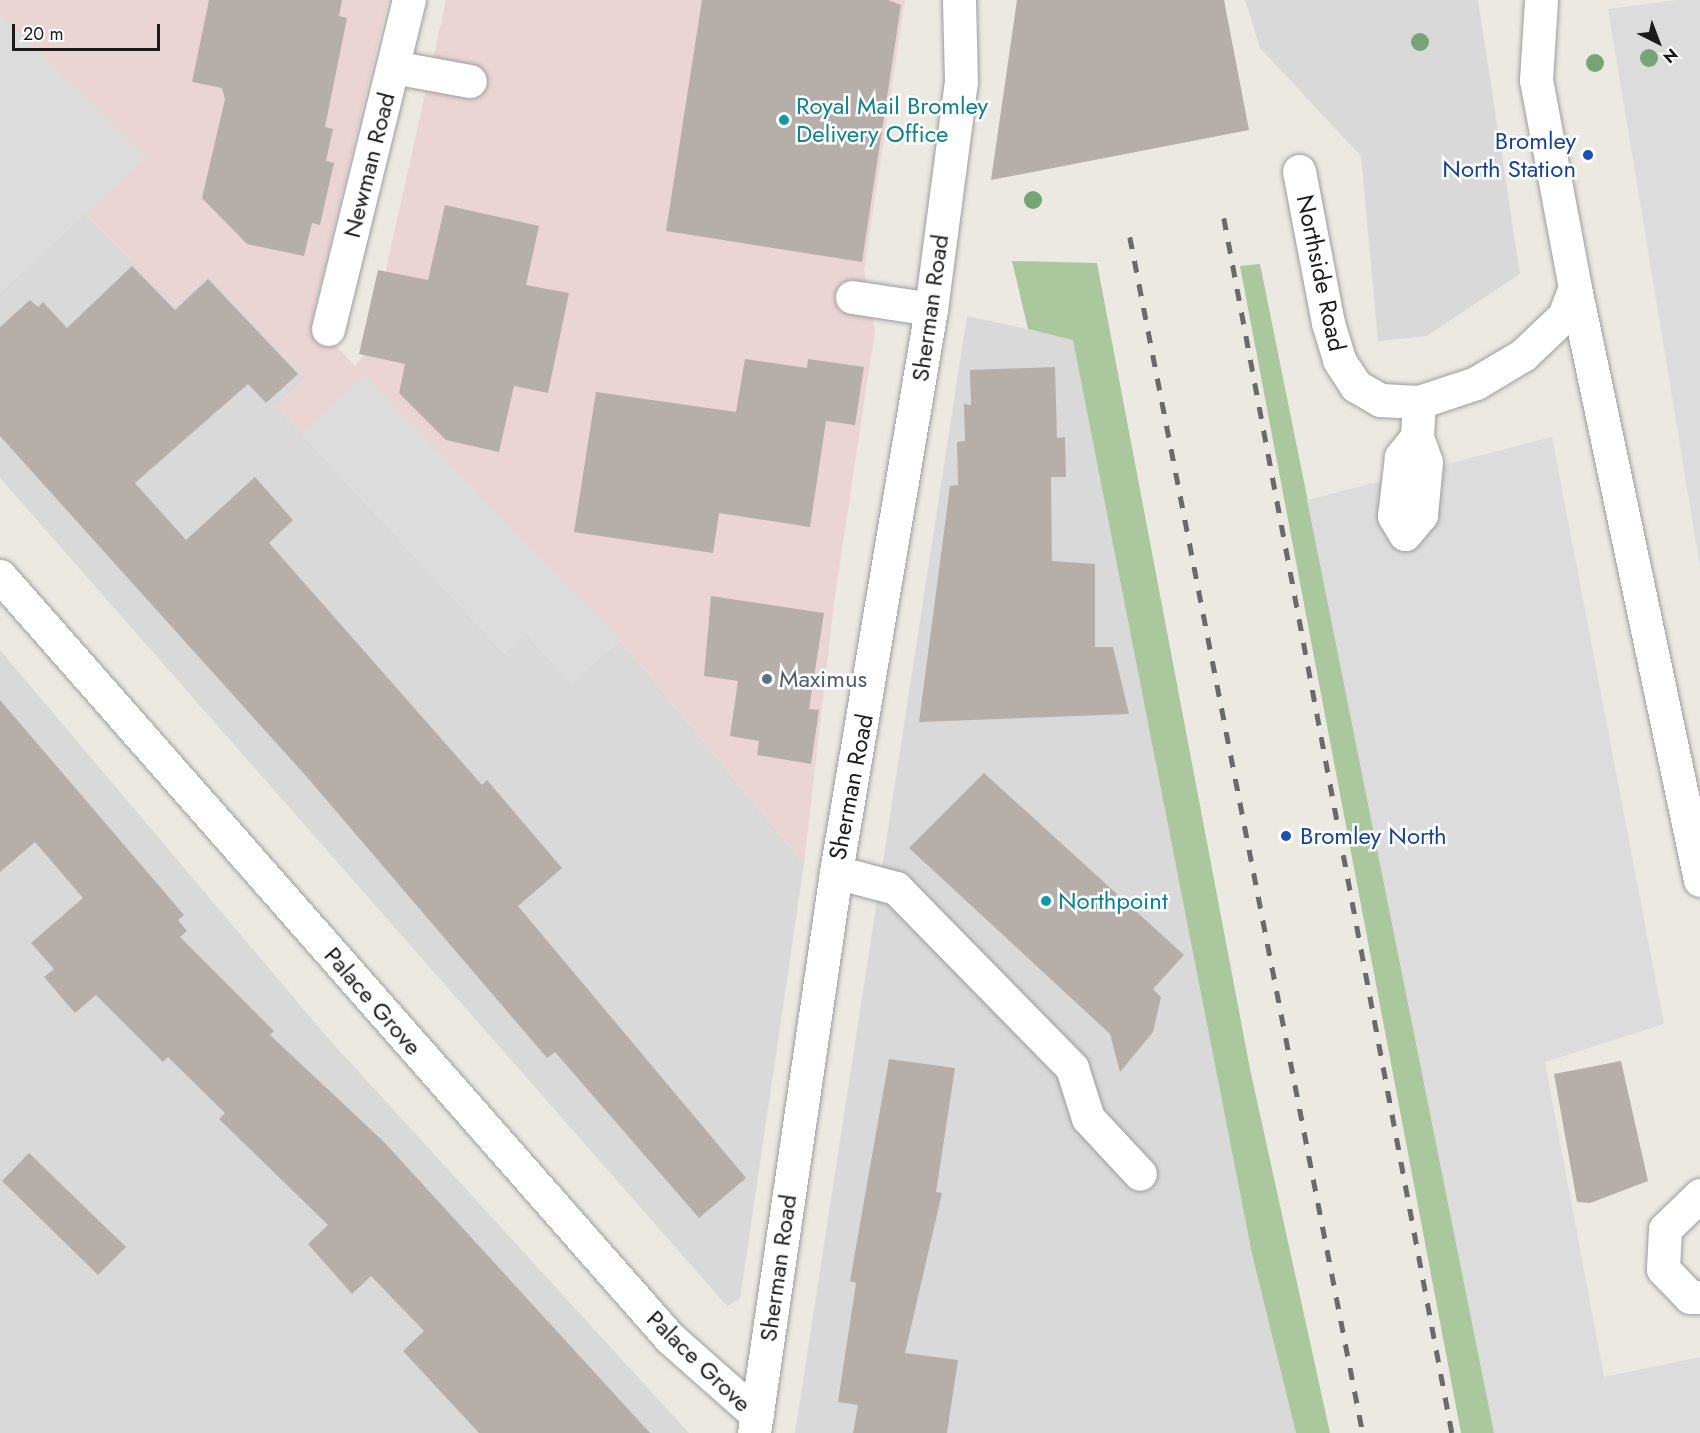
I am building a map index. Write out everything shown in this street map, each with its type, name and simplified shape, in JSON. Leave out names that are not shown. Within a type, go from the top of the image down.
[{"type":"street","name":"Newman Road","points":[[328,329],[409,0]]},
{"type":"street","points":[[1541,0],[1536,80],[1575,288],[1700,880]]},
{"type":"street","name":"Sherman Road","points":[[756,1424],[836,872],[931,309],[962,82],[965,6]]},
{"type":"street","points":[[393,67],[470,81]]},
{"type":"street","name":"Northside Road","points":[[1299,171],[1339,360],[1356,386],[1380,400],[1419,402],[1476,383],[1523,356],[1564,316],[1575,288]]},
{"type":"street","points":[[852,297],[931,309]]},
{"type":"street","points":[[1417,437],[1419,402]]},
{"type":"street","name":"Palace Grove","points":[[0,576],[670,1338],[756,1424]]},
{"type":"street","points":[[836,872],[896,888],[1072,1068],[1088,1118],[1140,1174]]},
{"type":"street","points":[[1700,1195],[1665,1229],[1663,1269],[1689,1297],[1700,1298]]},
{"type":"shaded area","points":[[0,0],[388,0],[312,320],[355,366],[368,350],[446,0],[905,0],[864,270],[875,330],[834,603],[804,864],[620,640],[571,683],[526,634],[504,654],[276,406],[305,378],[208,275],[175,306],[85,213],[0,293]]},
{"type":"shaded area","points":[[1245,0],[1478,0],[1520,274],[1427,336],[1378,341],[1361,156],[1260,48]]},
{"type":"shaded area","points":[[1677,0],[1700,0],[1700,566],[1608,9]]},
{"type":"shaded area","points":[[0,14],[147,157],[0,293]]},
{"type":"shaded area","points":[[85,213],[175,306],[208,275],[305,378],[276,406],[504,654],[526,634],[571,683],[620,640],[804,864],[740,1299],[727,1306],[0,478],[0,293]]},
{"type":"shaded area","points":[[967,316],[1073,339],[1252,1254],[1296,1433],[795,1433]]},
{"type":"shaded area","points":[[364,375],[620,640],[571,683],[526,634],[504,654],[302,434]]},
{"type":"shaded area","points":[[1552,437],[1664,1024],[1545,1062],[1604,1377],[1700,1357],[1700,1433],[1494,1433],[1307,500]]},
{"type":"shaded area","points":[[0,650],[327,1037],[689,1433],[0,1433]]},
{"type":"green space","points":[[1012,261],[1097,263],[1250,1069],[1330,1433],[1296,1433],[1252,1254],[1073,340],[1028,329]]},
{"type":"green space","points":[[1260,264],[1483,1368],[1494,1433],[1461,1433],[1240,266]]},
{"type":"building","points":[[209,0],[342,0],[339,16],[347,18],[325,127],[333,129],[326,161],[334,163],[320,225],[312,223],[304,256],[247,244],[202,198],[225,99],[222,88],[192,82]]},
{"type":"building","name":"Royal Mail Bromley Delivery Office","points":[[702,0],[888,0],[901,5],[862,262],[666,231]]},
{"type":"building","points":[[1017,0],[1224,0],[1249,130],[991,180]]},
{"type":"building","points":[[445,205],[539,226],[526,285],[569,293],[548,393],[514,386],[499,452],[446,440],[399,393],[405,364],[359,354],[378,270],[428,280]]},
{"type":"building","points":[[132,266],[175,310],[208,279],[298,374],[266,403],[248,384],[135,483],[186,540],[255,477],[293,520],[269,543],[482,785],[487,780],[562,868],[518,906],[746,1178],[699,1218],[555,1052],[547,1058],[306,776],[0,436],[0,327],[30,300],[38,307],[43,302],[67,328]]},
{"type":"building","points":[[745,359],[807,368],[808,359],[864,367],[855,425],[826,421],[810,527],[719,513],[713,553],[574,532],[596,392],[736,412]]},
{"type":"building","points":[[1055,367],[1057,438],[1065,437],[1066,477],[1051,477],[1052,561],[1095,564],[1095,647],[1113,647],[1129,714],[919,722],[950,486],[958,485],[957,442],[965,441],[964,404],[971,405],[970,370]]},
{"type":"building","name":"Maximus","points":[[711,596],[824,613],[809,709],[819,710],[811,764],[757,755],[759,741],[730,736],[738,681],[704,676]]},
{"type":"building","points":[[0,700],[184,915],[178,920],[187,931],[180,937],[274,1031],[270,1035],[384,1142],[650,1433],[479,1433],[403,1351],[424,1331],[371,1276],[352,1294],[308,1244],[328,1225],[219,1119],[225,1113],[168,1057],[163,1062],[96,995],[75,1013],[44,977],[54,969],[31,943],[83,898],[35,842],[0,872]]},
{"type":"building","name":"Northpoint","points":[[984,773],[1184,955],[1153,989],[1161,997],[1153,1032],[1120,1072],[1110,1034],[909,848]]},
{"type":"building","points":[[889,1059],[955,1068],[936,1192],[942,1193],[905,1353],[958,1360],[947,1433],[853,1433],[858,1405],[838,1402],[856,1283],[850,1281]]},
{"type":"building","points":[[1621,1061],[1648,1181],[1590,1203],[1577,1202],[1554,1074]]},
{"type":"building","points":[[29,1153],[126,1247],[98,1275],[2,1181]]},
{"type":"railway","points":[[1224,218],[1452,1433]]},
{"type":"railway","points":[[1130,237],[1363,1433]]},
{"type":"place","name":"Royal Mail Bromley Delivery Office","points":[[784,120]]},
{"type":"place","name":"Bromley North Station","points":[[1588,155]]},
{"type":"place","name":"Maximus","points":[[767,679]]},
{"type":"place","name":"Bromley North","points":[[1286,836]]},
{"type":"place","name":"Northpoint","points":[[1046,901]]}]
